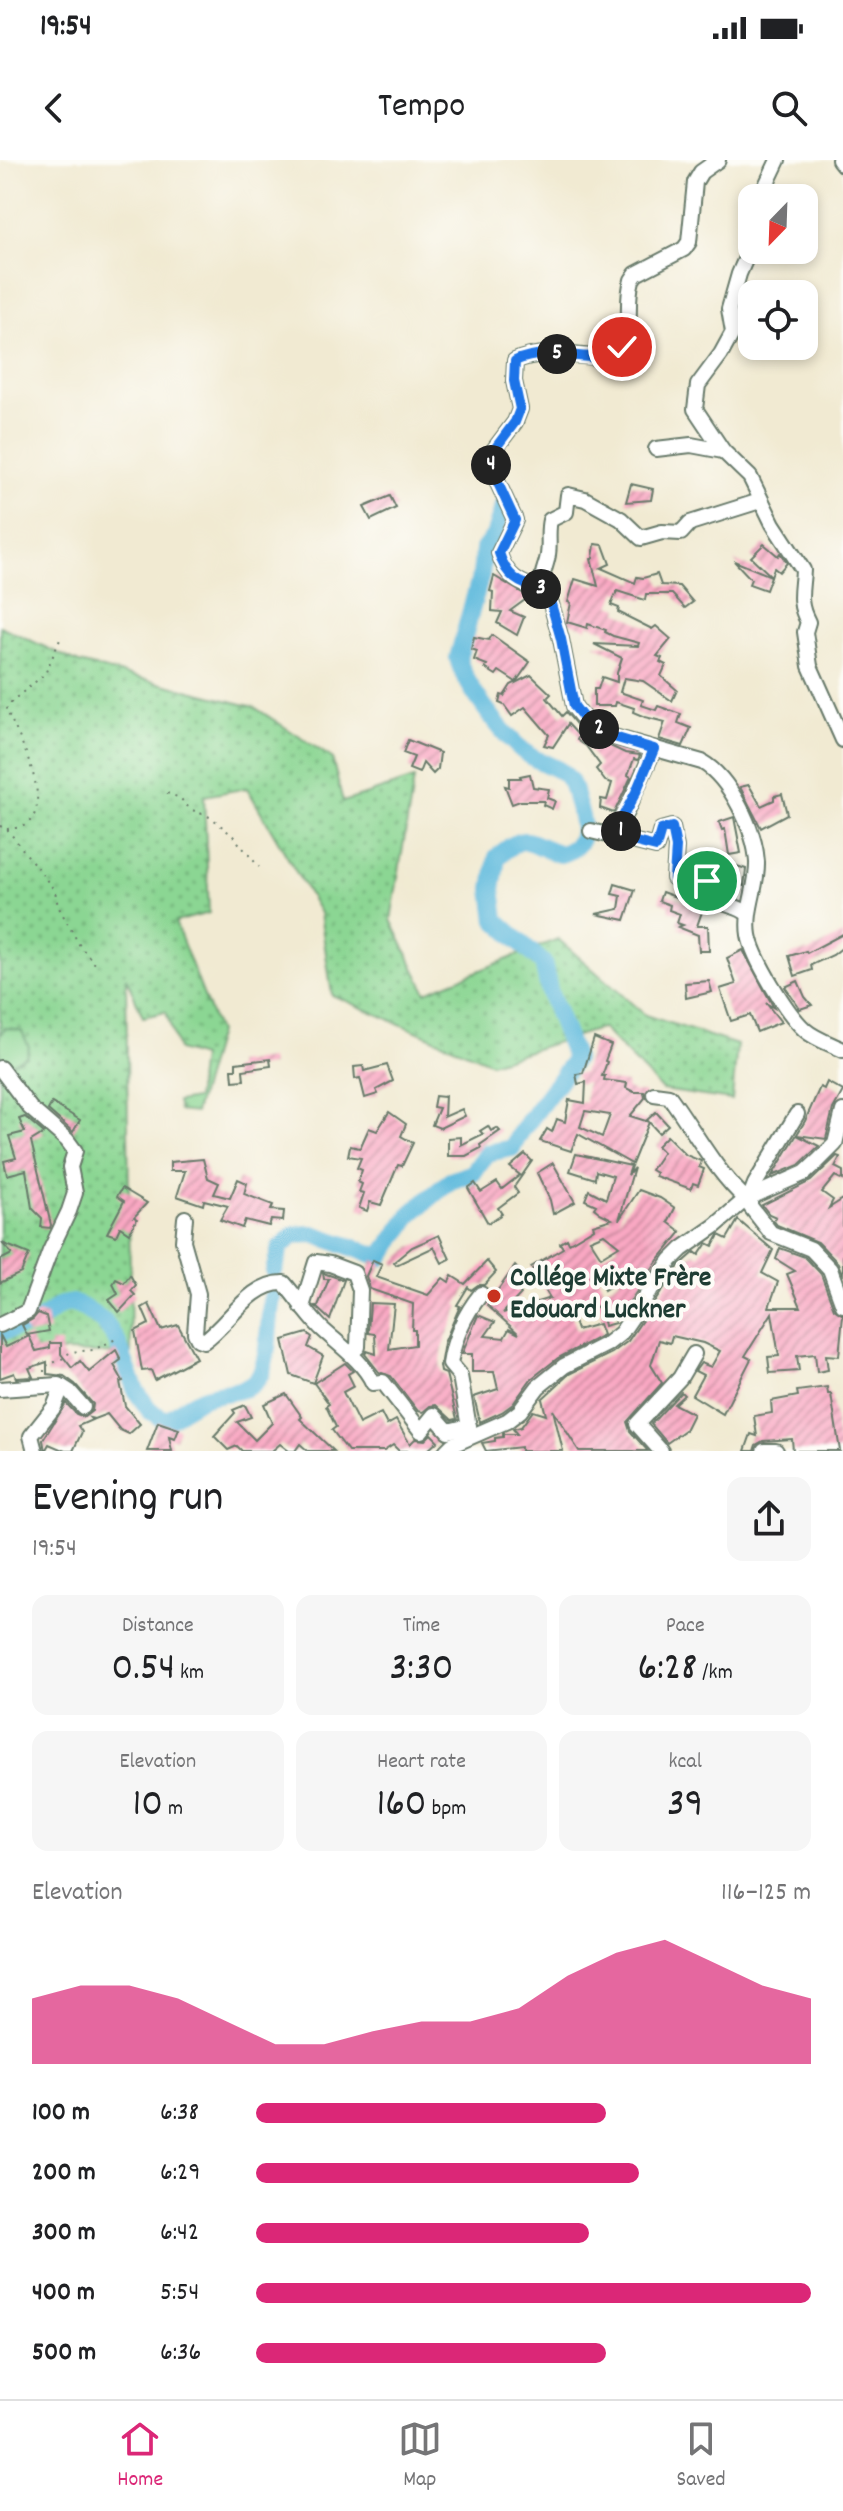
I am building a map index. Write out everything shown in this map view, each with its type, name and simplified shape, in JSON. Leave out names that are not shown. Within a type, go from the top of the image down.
[{"type":"street","points":[[542,589],[528,587],[510,577],[499,553],[515,520],[491,468],[491,454],[515,422],[520,409],[514,381],[515,361],[528,355],[608,357],[622,347],[628,331],[632,280],[636,274],[684,249],[689,242],[695,182],[705,166],[718,160]]},
{"type":"street","points":[[767,184],[778,160]]},
{"type":"street","points":[[839,160],[843,165]]},
{"type":"street","points":[[743,264],[729,309],[733,332],[698,385],[695,409],[723,451],[750,477],[760,501],[803,570],[799,596],[800,608],[808,622],[805,632],[810,666],[843,740]]},
{"type":"street","points":[[656,449],[691,445],[723,451]]},
{"type":"street","points":[[760,501],[690,523],[681,533],[662,532],[641,538],[621,519],[585,499],[568,495],[566,512],[550,520],[548,526],[548,556],[542,567],[542,589],[551,604],[561,639],[574,706],[589,725],[614,737],[702,762],[712,768],[735,798],[750,832],[757,861],[748,914],[753,950],[791,1015],[807,1032],[843,1050]]},
{"type":"street","points":[[591,831],[612,836],[636,792],[654,749]]},
{"type":"street","points":[[615,831],[623,831],[624,839],[656,847],[661,830],[672,827],[676,855],[674,878],[707,881],[710,892],[721,903],[748,914]]},
{"type":"street","points":[[0,1068],[30,1108],[67,1140],[75,1151],[70,1167],[75,1193],[28,1311],[0,1325]]},
{"type":"street","points":[[654,1094],[669,1096],[728,1183],[748,1198],[750,1206],[771,1233],[811,1249],[830,1269],[843,1305]]},
{"type":"street","points":[[185,1218],[184,1250],[198,1294],[195,1333],[198,1339],[204,1341],[239,1306],[277,1283],[286,1284],[302,1307],[351,1353],[358,1364],[368,1369],[373,1383],[383,1382],[421,1431],[434,1415],[448,1431],[470,1432],[507,1421],[520,1411],[538,1387],[564,1366],[607,1344],[621,1333],[671,1260],[748,1198],[805,1173],[839,1146],[843,1111]]},
{"type":"street","points":[[748,1198],[797,1114]]},
{"type":"street","points":[[302,1307],[316,1262],[354,1273],[360,1290],[358,1347],[351,1353]]},
{"type":"street","points":[[470,1432],[460,1376],[450,1364],[454,1339],[471,1306],[481,1294]]},
{"type":"street","points":[[661,1451],[637,1424],[680,1378],[694,1354]]},
{"type":"street","points":[[35,1451],[31,1436],[54,1407],[60,1386]]},
{"type":"street","points":[[0,1389],[60,1386],[83,1407]]},
{"type":"street","points":[[446,1451],[470,1432]]},
{"type":"street","points":[[764,1451],[776,1451]]},
{"type":"path","points":[[7,829],[26,825],[34,814],[39,796],[6,709],[45,674],[62,635]]},
{"type":"path","points":[[167,793],[180,798],[190,809],[212,818],[233,836],[259,867]]},
{"type":"path","points":[[0,826],[7,829],[55,891],[58,906],[80,946],[96,965]]},
{"type":"path","points":[[60,1386],[44,1376],[44,1367],[70,1352],[93,1350],[116,1339]]},
{"type":"green space","points":[[0,626],[79,663],[254,707],[332,758],[343,802],[414,779],[391,920],[426,992],[558,939],[645,1015],[737,1045],[732,1100],[662,1090],[602,1028],[491,1063],[332,995],[320,913],[247,788],[204,796],[209,913],[175,922],[218,1032],[195,1113],[179,1111],[177,1102],[196,1099],[201,1057],[178,1050],[166,1012],[143,1017],[126,977],[131,1354],[0,1350]]},
{"type":"green space","points":[[4,1029],[22,1031],[29,1047],[26,1056],[14,1062],[8,1070],[0,1065],[0,1036]]},
{"type":"building","points":[[631,484],[653,489],[651,500],[626,502]]},
{"type":"building","points":[[390,496],[396,508],[371,520],[364,507]]},
{"type":"building","points":[[595,544],[603,545],[610,564],[601,568],[635,583],[637,577],[657,574],[661,585],[679,586],[693,602],[685,608],[672,594],[646,594],[645,600],[617,591],[611,605],[619,608],[618,612],[652,629],[656,626],[671,639],[657,656],[666,665],[661,676],[677,690],[672,701],[643,681],[624,678],[620,692],[643,700],[641,705],[656,710],[658,706],[681,714],[678,723],[691,728],[683,746],[659,739],[665,722],[633,712],[634,708],[616,702],[615,706],[594,706],[594,689],[598,689],[602,677],[617,682],[622,658],[594,644],[638,646],[639,643],[613,636],[588,624],[587,628],[567,622],[571,603],[568,602],[575,579],[598,586],[591,559]]},
{"type":"building","points":[[764,544],[778,556],[780,553],[787,563],[779,572],[774,568],[771,576],[751,557]]},
{"type":"building","points":[[734,561],[771,576],[766,590],[749,584],[751,579]]},
{"type":"building","points":[[494,576],[529,597],[510,611],[524,617],[517,635],[497,623],[502,612],[492,611],[493,592],[490,591]]},
{"type":"building","points":[[492,635],[530,662],[516,682],[499,671],[496,675],[485,668],[487,665],[474,660],[477,651],[471,649],[474,637],[489,640]]},
{"type":"building","points":[[531,675],[551,694],[547,698],[562,716],[566,712],[584,734],[625,753],[640,755],[638,760],[634,759],[628,775],[631,777],[614,813],[600,808],[601,799],[607,800],[612,783],[605,781],[596,769],[600,765],[586,746],[577,740],[579,736],[568,724],[553,747],[544,745],[549,735],[525,707],[512,716],[499,703],[501,695],[504,696],[511,685]]},
{"type":"building","points":[[408,740],[440,753],[438,769],[433,774],[423,763],[419,773],[409,769],[414,757],[403,753]]},
{"type":"building","points":[[530,774],[533,787],[549,789],[547,798],[555,801],[552,809],[543,805],[544,801],[512,804],[505,786],[509,787],[509,778]]},
{"type":"building","points":[[749,785],[761,806],[782,794],[787,814],[761,828],[740,787]]},
{"type":"building","points":[[734,817],[741,853],[729,855],[725,829],[722,830],[719,822]]},
{"type":"building","points":[[685,861],[736,875],[737,866],[746,869],[744,886],[728,883],[709,871],[685,869]]},
{"type":"building","points":[[615,884],[635,890],[625,920],[596,914],[619,909],[621,896],[612,894]]},
{"type":"building","points":[[662,892],[686,901],[688,895],[704,906],[697,926],[708,926],[709,951],[699,951],[698,935],[678,927],[683,925],[677,923],[680,914],[659,901]]},
{"type":"building","points":[[843,934],[843,947],[811,965],[812,970],[795,976],[789,956],[807,953]]},
{"type":"building","points":[[743,950],[774,1008],[766,1003],[781,1022],[757,1032],[750,1015],[731,1021],[720,989],[736,984],[727,958]]},
{"type":"building","points":[[709,981],[712,992],[686,998],[685,983]]},
{"type":"building","points":[[798,981],[812,1005],[800,1009],[785,987]]},
{"type":"building","points":[[594,1038],[611,1045],[602,1076],[605,1076],[604,1080],[627,1083],[626,1088],[644,1092],[645,1098],[630,1116],[649,1122],[632,1164],[578,1134],[571,1151],[540,1141],[547,1129],[552,1132],[557,1119],[565,1122],[569,1100],[585,1103],[586,1082],[578,1084],[576,1074],[583,1073]],"holes":[[[585,1111],[610,1115],[602,1137],[580,1127]]]},
{"type":"building","points":[[270,1059],[271,1066],[243,1070],[244,1080],[233,1081],[232,1069],[236,1069],[236,1063]]},
{"type":"building","points":[[387,1065],[393,1081],[376,1090],[378,1094],[365,1098],[360,1078],[355,1079],[354,1067],[363,1066],[364,1071]]},
{"type":"building","points":[[827,1082],[843,1091],[833,1109],[826,1139],[797,1135],[819,1146],[799,1165],[772,1176],[805,1121],[820,1087],[824,1089]]},
{"type":"building","points":[[445,1095],[444,1117],[462,1109],[465,1116],[440,1128],[432,1125],[439,1108],[433,1107],[435,1096]]},
{"type":"building","points":[[52,1103],[80,1120],[73,1132],[48,1110]]},
{"type":"building","points":[[389,1112],[406,1124],[401,1136],[413,1143],[402,1166],[398,1165],[381,1205],[370,1202],[367,1211],[359,1208],[364,1193],[359,1192],[362,1184],[358,1182],[362,1170],[357,1168],[361,1158],[348,1156],[350,1146],[360,1148],[369,1128],[377,1131]]},
{"type":"building","points":[[656,1112],[668,1125],[659,1133],[647,1120]]},
{"type":"building","points":[[25,1117],[44,1133],[31,1141],[50,1228],[41,1227],[42,1218],[32,1208],[26,1170],[7,1175],[4,1161],[16,1158],[9,1136],[25,1132],[19,1119]]},
{"type":"building","points":[[488,1126],[491,1131],[497,1128],[500,1131],[480,1145],[481,1148],[466,1156],[448,1156],[448,1138],[461,1137],[461,1145],[483,1134],[480,1131]]},
{"type":"building","points":[[667,1136],[686,1155],[701,1161],[699,1167],[704,1169],[698,1185],[693,1183],[691,1189],[655,1176],[656,1173],[651,1170],[663,1152],[657,1146]]},
{"type":"building","points":[[525,1154],[532,1161],[514,1187],[518,1193],[498,1208],[502,1214],[488,1223],[468,1188],[475,1183],[481,1192],[497,1182],[502,1189],[520,1175],[510,1167]]},
{"type":"building","points":[[576,1154],[631,1166],[628,1175],[634,1168],[619,1220],[639,1190],[675,1208],[668,1222],[681,1232],[621,1315],[611,1304],[615,1323],[604,1326],[600,1306],[571,1313],[577,1330],[599,1324],[603,1335],[558,1358],[531,1379],[513,1404],[480,1422],[474,1397],[498,1389],[494,1372],[472,1372],[472,1354],[462,1354],[478,1315],[495,1322],[485,1336],[504,1338],[509,1329],[519,1334],[487,1305],[515,1266],[525,1277],[515,1287],[521,1294],[503,1313],[550,1298],[531,1267],[563,1248],[560,1243],[567,1239],[569,1243],[594,1228],[593,1225],[612,1219],[585,1200],[589,1190],[606,1199],[613,1176],[596,1171],[595,1179],[570,1171]],"holes":[[[604,1234],[619,1246],[601,1257],[590,1240]],[[609,1262],[620,1280],[604,1290],[595,1271]]]},
{"type":"building","points":[[837,1156],[840,1157],[835,1167],[843,1171],[843,1180],[835,1176],[822,1192],[833,1200],[829,1208],[843,1199],[843,1276],[838,1263],[818,1242],[777,1225],[774,1221],[776,1217],[762,1205],[811,1181]]},
{"type":"building","points":[[203,1159],[208,1178],[219,1183],[214,1194],[230,1198],[238,1179],[247,1183],[244,1194],[273,1205],[271,1210],[284,1211],[283,1221],[271,1220],[269,1226],[245,1220],[242,1228],[220,1220],[228,1206],[204,1200],[203,1205],[177,1196],[185,1171],[170,1171],[170,1162]]},
{"type":"building","points":[[553,1163],[575,1202],[553,1214],[537,1173]]},
{"type":"building","points":[[122,1188],[147,1203],[134,1217],[137,1219],[129,1233],[120,1227],[116,1236],[107,1233],[124,1201],[117,1196]]},
{"type":"building","points":[[738,1220],[773,1250],[762,1273],[778,1282],[769,1307],[801,1307],[787,1274],[795,1271],[776,1259],[780,1248],[805,1257],[821,1274],[834,1309],[843,1315],[839,1356],[826,1355],[828,1370],[817,1372],[815,1354],[797,1356],[799,1371],[770,1373],[768,1357],[779,1356],[772,1313],[745,1356],[751,1359],[723,1414],[692,1395],[703,1375],[695,1371],[701,1363],[711,1367],[720,1351],[703,1343],[672,1336],[670,1343],[659,1340],[651,1365],[662,1383],[627,1422],[630,1431],[648,1451],[579,1451],[553,1410],[563,1451],[521,1451],[521,1447],[486,1451],[482,1443],[495,1441],[503,1434],[517,1434],[513,1429],[521,1427],[533,1411],[546,1415],[542,1399],[569,1374],[612,1353],[628,1341],[679,1266],[695,1252],[699,1255],[707,1243],[713,1246],[719,1235],[727,1239]]},
{"type":"building","points":[[439,1235],[450,1259],[442,1263],[434,1247],[396,1265],[394,1262],[412,1247]]},
{"type":"building","points":[[2,1243],[29,1254],[21,1273],[0,1283],[0,1260],[12,1254]]},
{"type":"building","points":[[373,1260],[382,1264],[376,1277],[428,1295],[443,1278],[449,1282],[452,1276],[465,1284],[487,1261],[496,1272],[484,1285],[471,1290],[468,1287],[457,1305],[460,1306],[444,1343],[441,1372],[446,1374],[457,1419],[452,1420],[436,1405],[423,1412],[418,1411],[391,1376],[379,1372],[365,1354],[367,1351],[376,1354],[375,1334],[368,1333],[370,1303],[394,1304],[389,1349],[415,1345],[413,1304],[370,1289],[366,1276]]},
{"type":"building","points":[[323,1273],[344,1280],[330,1320],[315,1306],[318,1306],[329,1279],[324,1279]]},
{"type":"building","points":[[130,1275],[136,1285],[131,1291],[135,1295],[119,1312],[109,1300],[118,1294],[113,1284],[116,1279],[124,1283]]},
{"type":"building","points":[[149,1304],[161,1330],[178,1325],[196,1358],[155,1380],[151,1370],[142,1371],[135,1331],[149,1324],[142,1308]]},
{"type":"building","points":[[38,1313],[46,1316],[49,1331],[27,1335],[22,1325]]},
{"type":"building","points":[[307,1333],[312,1337],[308,1347],[323,1356],[313,1383],[291,1375],[283,1340]]},
{"type":"building","points":[[0,1335],[6,1347],[29,1336],[36,1351],[50,1348],[50,1343],[61,1343],[61,1354],[72,1368],[80,1361],[89,1372],[116,1350],[121,1360],[114,1365],[123,1381],[120,1382],[125,1406],[140,1424],[129,1434],[120,1430],[107,1414],[90,1418],[92,1420],[78,1426],[82,1432],[73,1451],[49,1444],[45,1451],[43,1440],[66,1403],[76,1414],[84,1417],[92,1411],[93,1404],[64,1376],[47,1374],[47,1362],[29,1368],[33,1377],[16,1378],[14,1373],[0,1378]]},
{"type":"building","points":[[345,1363],[353,1371],[348,1374],[354,1386],[343,1392],[359,1424],[381,1413],[387,1425],[396,1420],[410,1444],[415,1439],[425,1440],[431,1434],[438,1441],[427,1451],[399,1451],[393,1445],[384,1451],[348,1451],[332,1430],[336,1427],[326,1406],[329,1404],[314,1383]]},
{"type":"building","points":[[827,1387],[828,1394],[831,1394],[840,1451],[793,1451],[792,1439],[763,1441],[756,1445],[754,1451],[745,1451],[751,1434],[757,1436],[754,1416],[772,1413],[771,1401],[798,1396],[797,1391]]},
{"type":"building","points":[[681,1392],[684,1395],[674,1404],[693,1414],[685,1430],[667,1443],[651,1424]]},
{"type":"building","points":[[286,1394],[302,1417],[300,1419],[334,1451],[308,1451],[300,1444],[295,1451],[289,1451],[280,1444],[272,1451],[242,1451],[237,1446],[228,1450],[214,1436],[235,1413],[233,1410],[245,1405],[251,1417],[237,1422],[255,1440],[272,1423],[264,1404]]},
{"type":"building","points":[[158,1422],[179,1429],[175,1439],[169,1437],[172,1451],[147,1451]]},
{"type":"waterway","points":[[274,1271],[280,1248],[294,1235],[313,1234],[381,1257],[412,1213],[450,1181],[473,1173],[487,1153],[512,1148],[575,1059],[550,994],[543,963],[496,920],[492,889],[497,857],[515,844],[527,841],[560,854],[577,845],[583,825],[573,788],[564,774],[530,756],[510,738],[477,697],[458,658],[481,574],[484,549],[494,536],[504,505]]},
{"type":"waterway","points":[[0,1332],[36,1323],[61,1305],[72,1303],[82,1307],[104,1322],[116,1339],[136,1391],[150,1411],[167,1421],[200,1399],[237,1391],[257,1380],[266,1355],[272,1297]]},
{"type":"place","name":"Collége Mixte Frère Edouard Luckner","points":[[494,1296]]},
{"type":"route","points":[[622,347],[608,357],[528,355],[515,361],[514,381],[520,409],[515,422],[491,454],[491,468],[515,520],[499,553],[510,577],[528,587],[542,589],[551,604],[574,706],[589,725],[614,737],[654,749],[615,831],[623,831],[624,839],[656,847],[661,830],[672,827],[676,847],[674,878],[707,881]]}]
